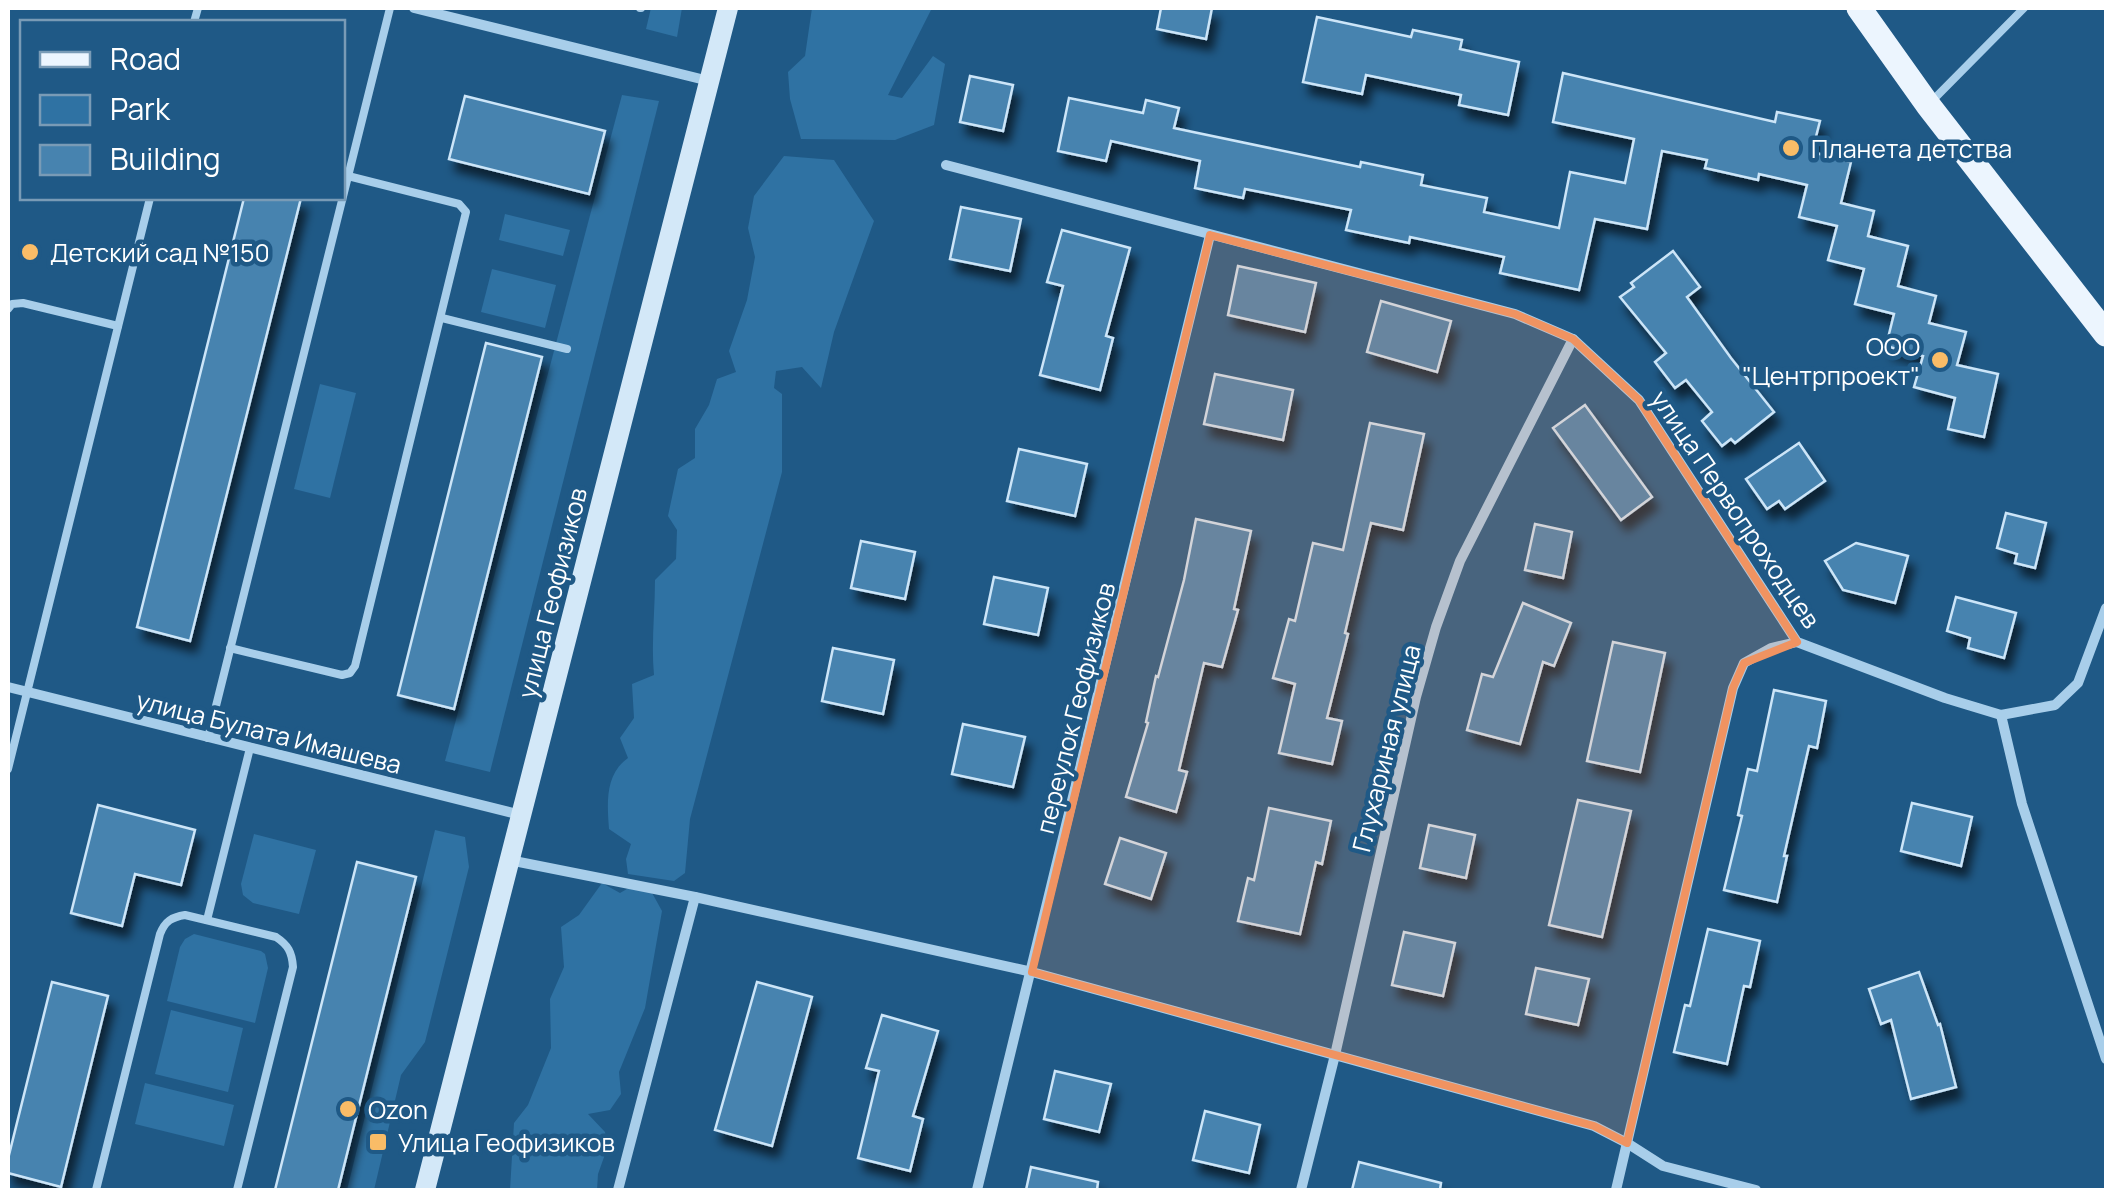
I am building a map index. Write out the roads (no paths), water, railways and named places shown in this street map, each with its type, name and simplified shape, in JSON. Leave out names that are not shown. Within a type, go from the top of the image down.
[{"type":"main road","points":[[1859,8],[1928,105],[2106,334]]},
{"type":"street","points":[[414,8],[709,81]]},
{"type":"street","name":"улица Геофизиков","points":[[424,1190],[728,8]]},
{"type":"street","name":"улица Первопроходцев","points":[[946,165],[1515,314],[1573,339],[1639,400],[1797,642],[2001,715],[2055,704],[2078,683],[2106,608]]},
{"type":"street","name":"переулок Геофизиков","points":[[978,1190],[1210,234]]},
{"type":"street","name":"Глухариная улица","points":[[1301,1190],[1436,626],[1460,560],[1573,339]]},
{"type":"street","points":[[1616,1190],[1733,688],[1744,664],[1771,648],[1797,642]]},
{"type":"street","name":"улица Булата Имашева","points":[[8,688],[521,816]]},
{"type":"street","points":[[2001,715],[2022,804],[2106,1059]]},
{"type":"street","points":[[510,860],[1032,972],[1594,1126],[1663,1166],[1756,1190]]},
{"type":"street","points":[[618,1190],[695,897]]},
{"type":"lane","points":[[345,188],[390,8]]},
{"type":"lane","points":[[1928,105],[2024,8]]},
{"type":"lane","points":[[230,648],[342,676],[353,670],[442,318],[466,220],[464,207],[348,176]]},
{"type":"lane","points":[[8,769],[150,200]]},
{"type":"lane","points":[[208,738],[342,200]]},
{"type":"lane","points":[[8,309],[23,302],[118,326]]},
{"type":"lane","points":[[442,318],[568,349]]},
{"type":"lane","points":[[207,920],[250,748]]},
{"type":"lane","points":[[96,1190],[160,934],[168,920],[185,915],[276,937],[292,956],[237,1190]]},
{"type":"place","name":"Планета детства","points":[[1791,148]]},
{"type":"place","name":"Детский сад №150","points":[[30,252]]},
{"type":"place","name":"ООО \"Центрпроект\"","points":[[1940,360]]},
{"type":"place","name":"Ozon","points":[[348,1109]]},
{"type":"place","name":"Улица Геофизиков","points":[[378,1142]]}]
